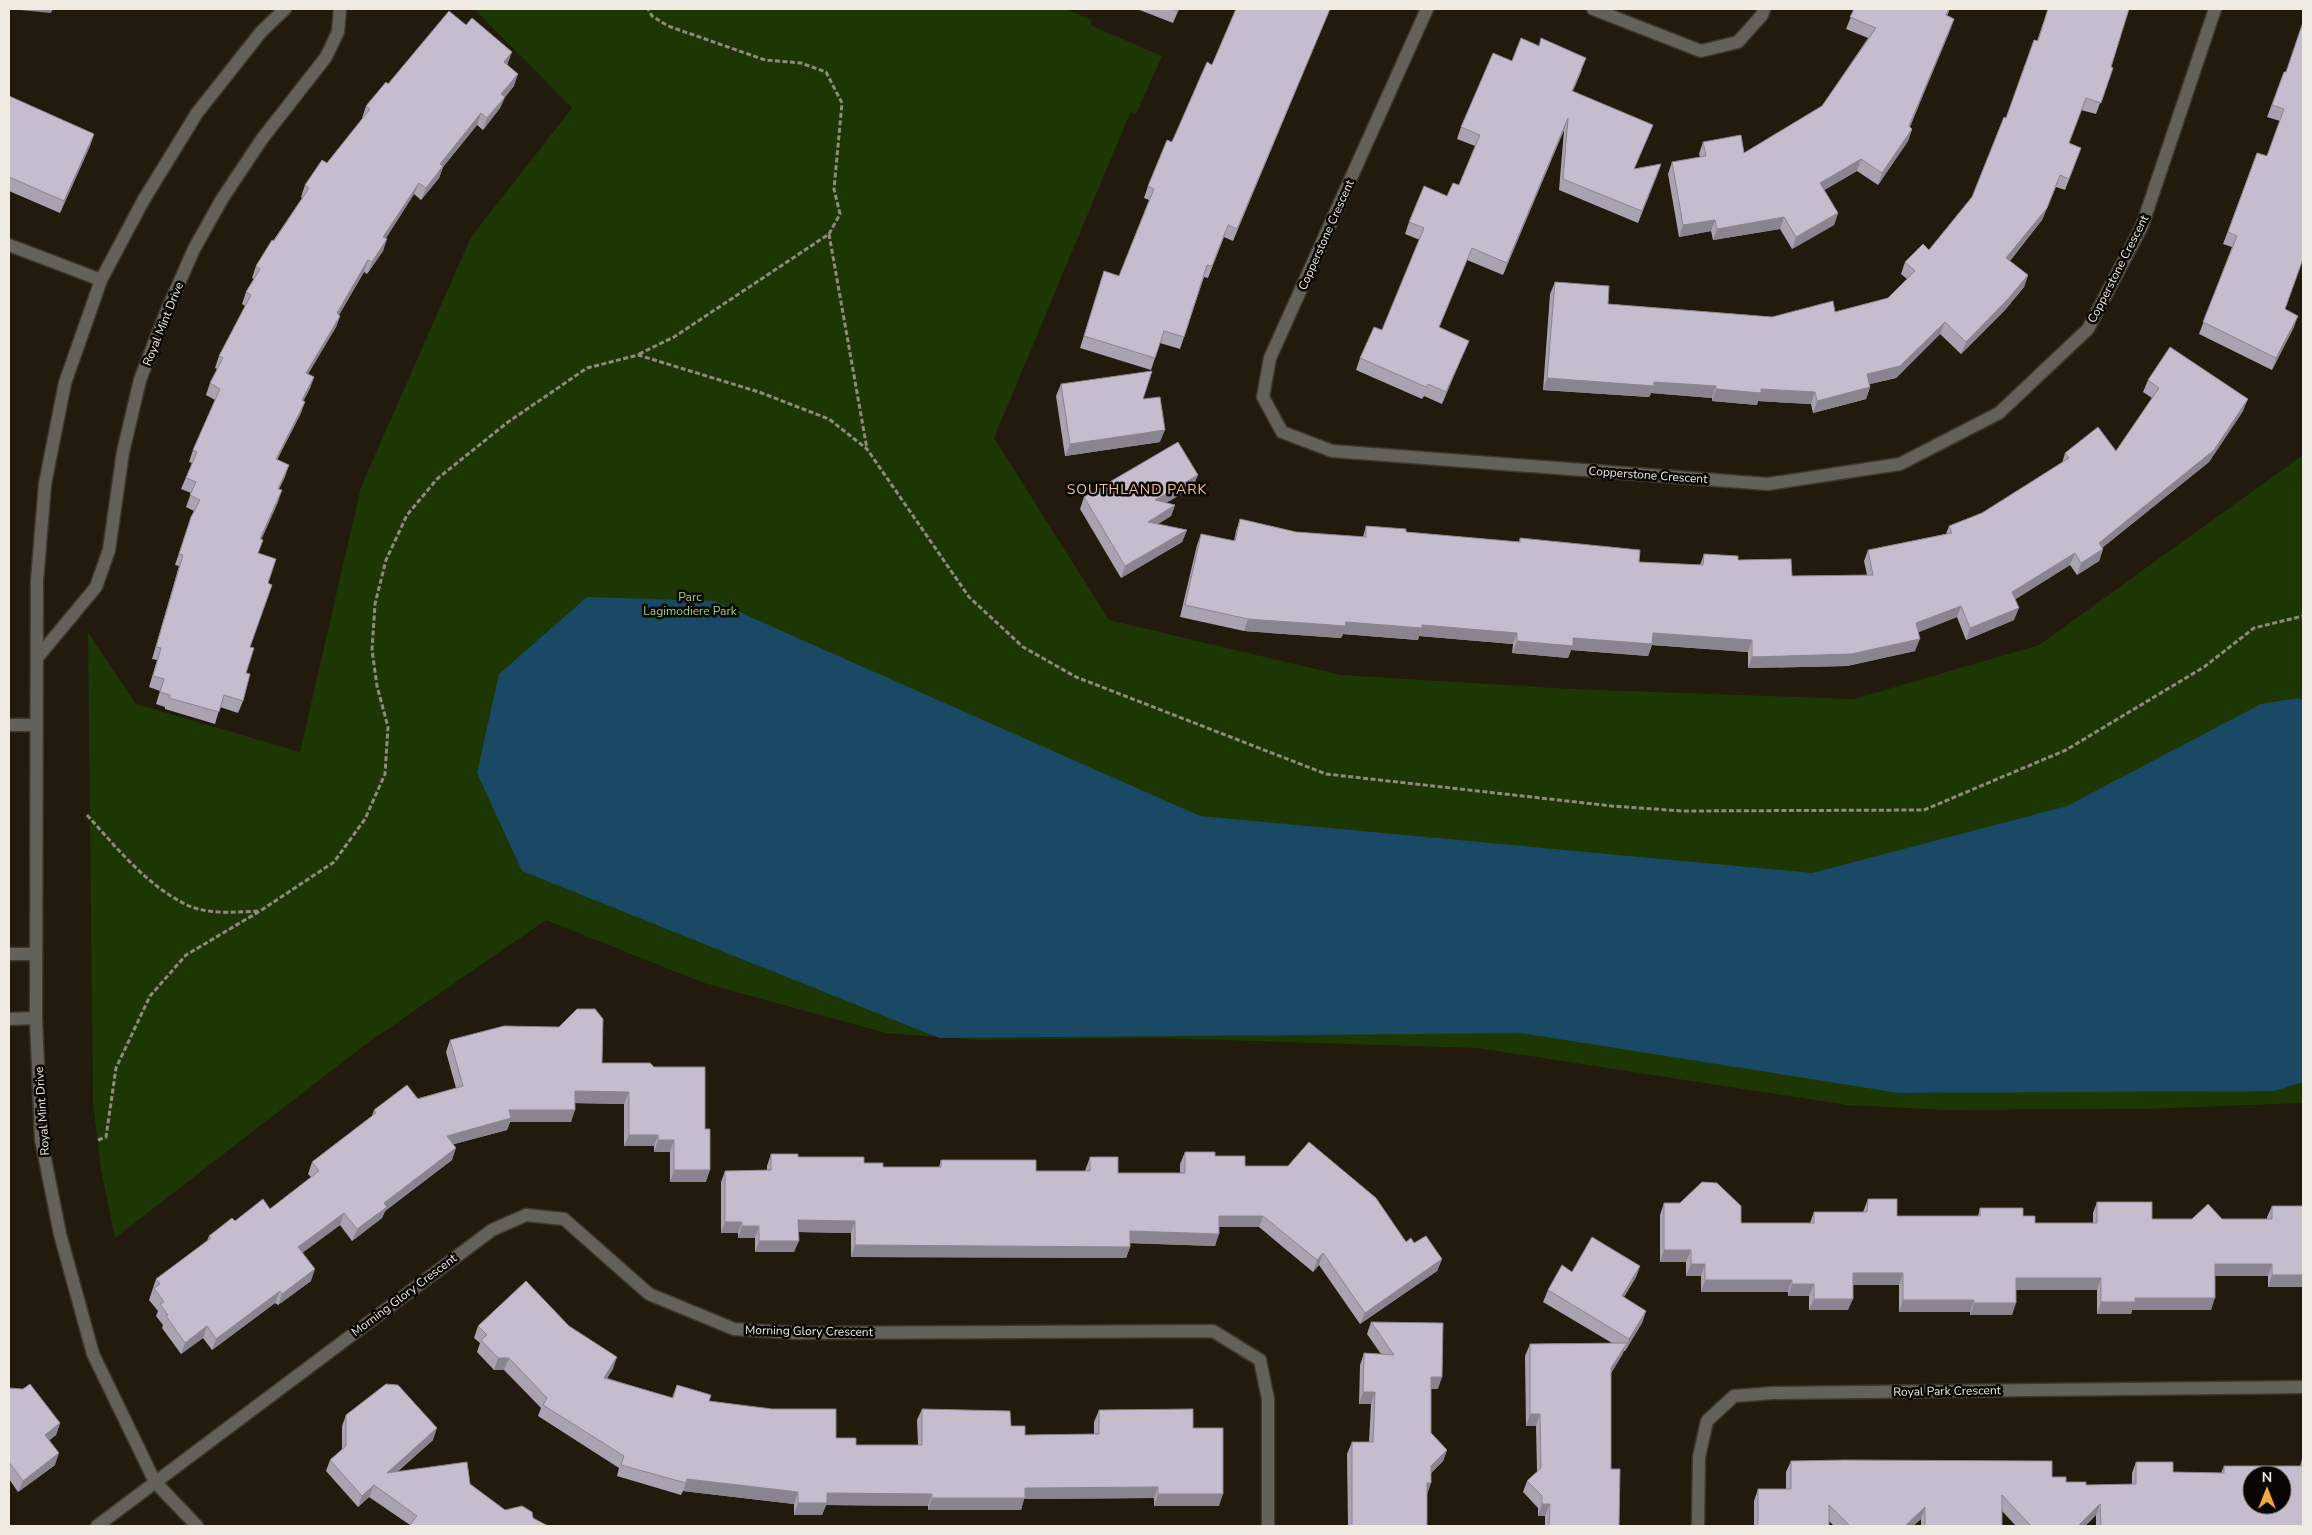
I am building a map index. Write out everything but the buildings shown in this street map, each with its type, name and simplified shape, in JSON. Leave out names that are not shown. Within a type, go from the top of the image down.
[{"type":"street","name":"Royal Mint Drive","points":[[197,1526],[155,1482],[93,1354],[60,1234],[41,1139],[36,1018],[38,581],[45,484],[66,383],[101,280],[142,201],[197,113],[261,32],[285,9]]},
{"type":"street","name":"Royal Mint Drive","points":[[38,658],[96,588],[109,550],[123,452],[140,380],[165,315],[194,249],[222,199],[262,139],[326,57],[338,32],[340,9]]},
{"type":"street","name":"Copperstone Crescent","points":[[1427,9],[1270,358],[1263,397],[1282,432],[1332,451],[1768,484],[1900,464],[1999,413],[2088,328],[2142,226],[2215,9]]},
{"type":"street","points":[[1593,9],[1701,51],[1738,42],[1762,15],[1764,9]]},
{"type":"street","points":[[9,245],[101,280]]},
{"type":"street","points":[[9,725],[36,725]]},
{"type":"street","points":[[9,954],[36,954]]},
{"type":"street","points":[[9,1019],[36,1018]]},
{"type":"street","name":"Morning Glory Crescent","points":[[97,1526],[492,1230],[526,1214],[564,1219],[650,1294],[734,1329],[796,1333],[1213,1331],[1260,1360],[1268,1399],[1268,1526]]},
{"type":"street","name":"Royal Park Crescent","points":[[1698,1526],[1699,1457],[1707,1421],[1734,1396],[1773,1392],[2303,1387]]},
{"type":"path","points":[[98,1140],[106,1138],[116,1068],[150,996],[186,955],[260,911],[334,862],[365,819],[385,774],[388,727],[377,686],[372,650],[375,604],[386,560],[407,515],[437,479],[508,422],[588,368],[638,355],[674,337],[829,234],[840,214],[834,189],[842,103],[826,72],[801,64],[765,60],[668,26],[652,16],[648,9]]},
{"type":"path","points":[[829,234],[867,449]]},
{"type":"path","points":[[638,355],[759,392],[829,419],[867,449],[968,597],[1023,647],[1076,677],[1326,774],[1612,806],[1674,810],[1924,810],[2066,750],[2204,667],[2254,628],[2303,616]]},
{"type":"path","points":[[87,815],[138,872],[188,905],[220,912],[260,911]]},
{"type":"green space","name":"Parc Lagimodiere Park","points":[[474,9],[1066,9],[1092,20],[1090,25],[1162,56],[1136,114],[1130,113],[994,438],[1109,620],[1341,675],[1570,689],[1854,699],[2039,645],[2303,455],[2303,1103],[2143,1109],[1946,1110],[1847,1105],[1478,1048],[1161,1038],[979,1040],[886,1033],[704,983],[546,920],[366,1044],[115,1238],[101,1169],[93,1103],[88,632],[136,704],[300,752],[361,487],[471,237],[572,108]]},
{"type":"water","points":[[587,597],[714,601],[1200,816],[1812,873],[2067,806],[2261,704],[2298,698],[2303,700],[2303,1082],[2274,1091],[1899,1093],[1521,1033],[939,1038],[522,871],[477,773],[499,674]]},
{"type":"district","name":"SOUTHLAND PARK","points":[[1137,489]]}]
